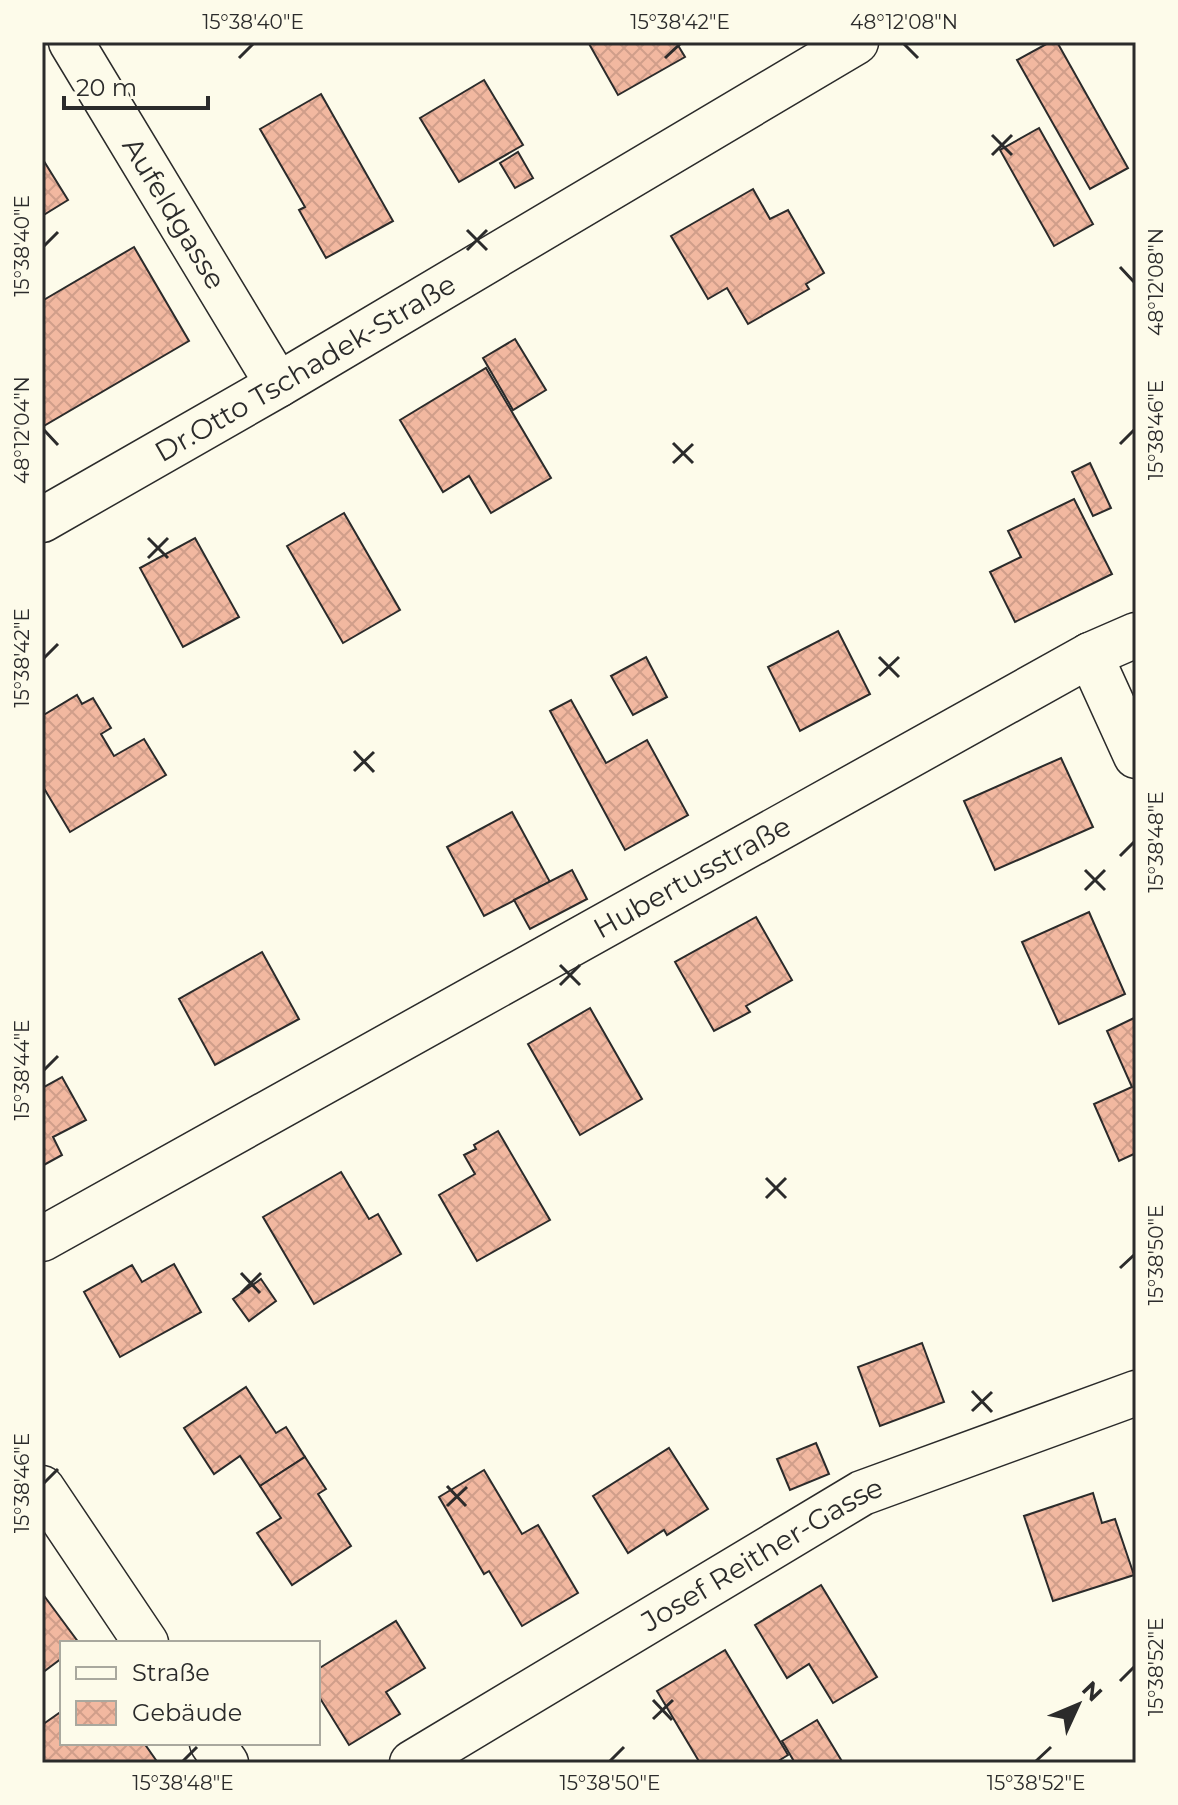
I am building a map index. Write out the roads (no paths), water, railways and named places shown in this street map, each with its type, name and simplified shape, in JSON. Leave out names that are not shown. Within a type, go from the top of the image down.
[{"type":"street","name":"Aufeldgasse","points":[[71,42],[278,385]]},
{"type":"street","name":"Dr.Otto Tschadek-Straße","points":[[42,520],[278,385],[856,42]]},
{"type":"street","name":"Hubertusstraße","points":[[42,1239],[1090,655],[1136,635]]},
{"type":"street","points":[[1090,655],[1136,756]]},
{"type":"street","name":"Josef Reither-Gasse","points":[[412,1763],[862,1493],[1136,1393]]},
{"type":"street","points":[[42,1488],[145,1641]]},
{"type":"street","points":[[213,1745],[226,1763]]}]
